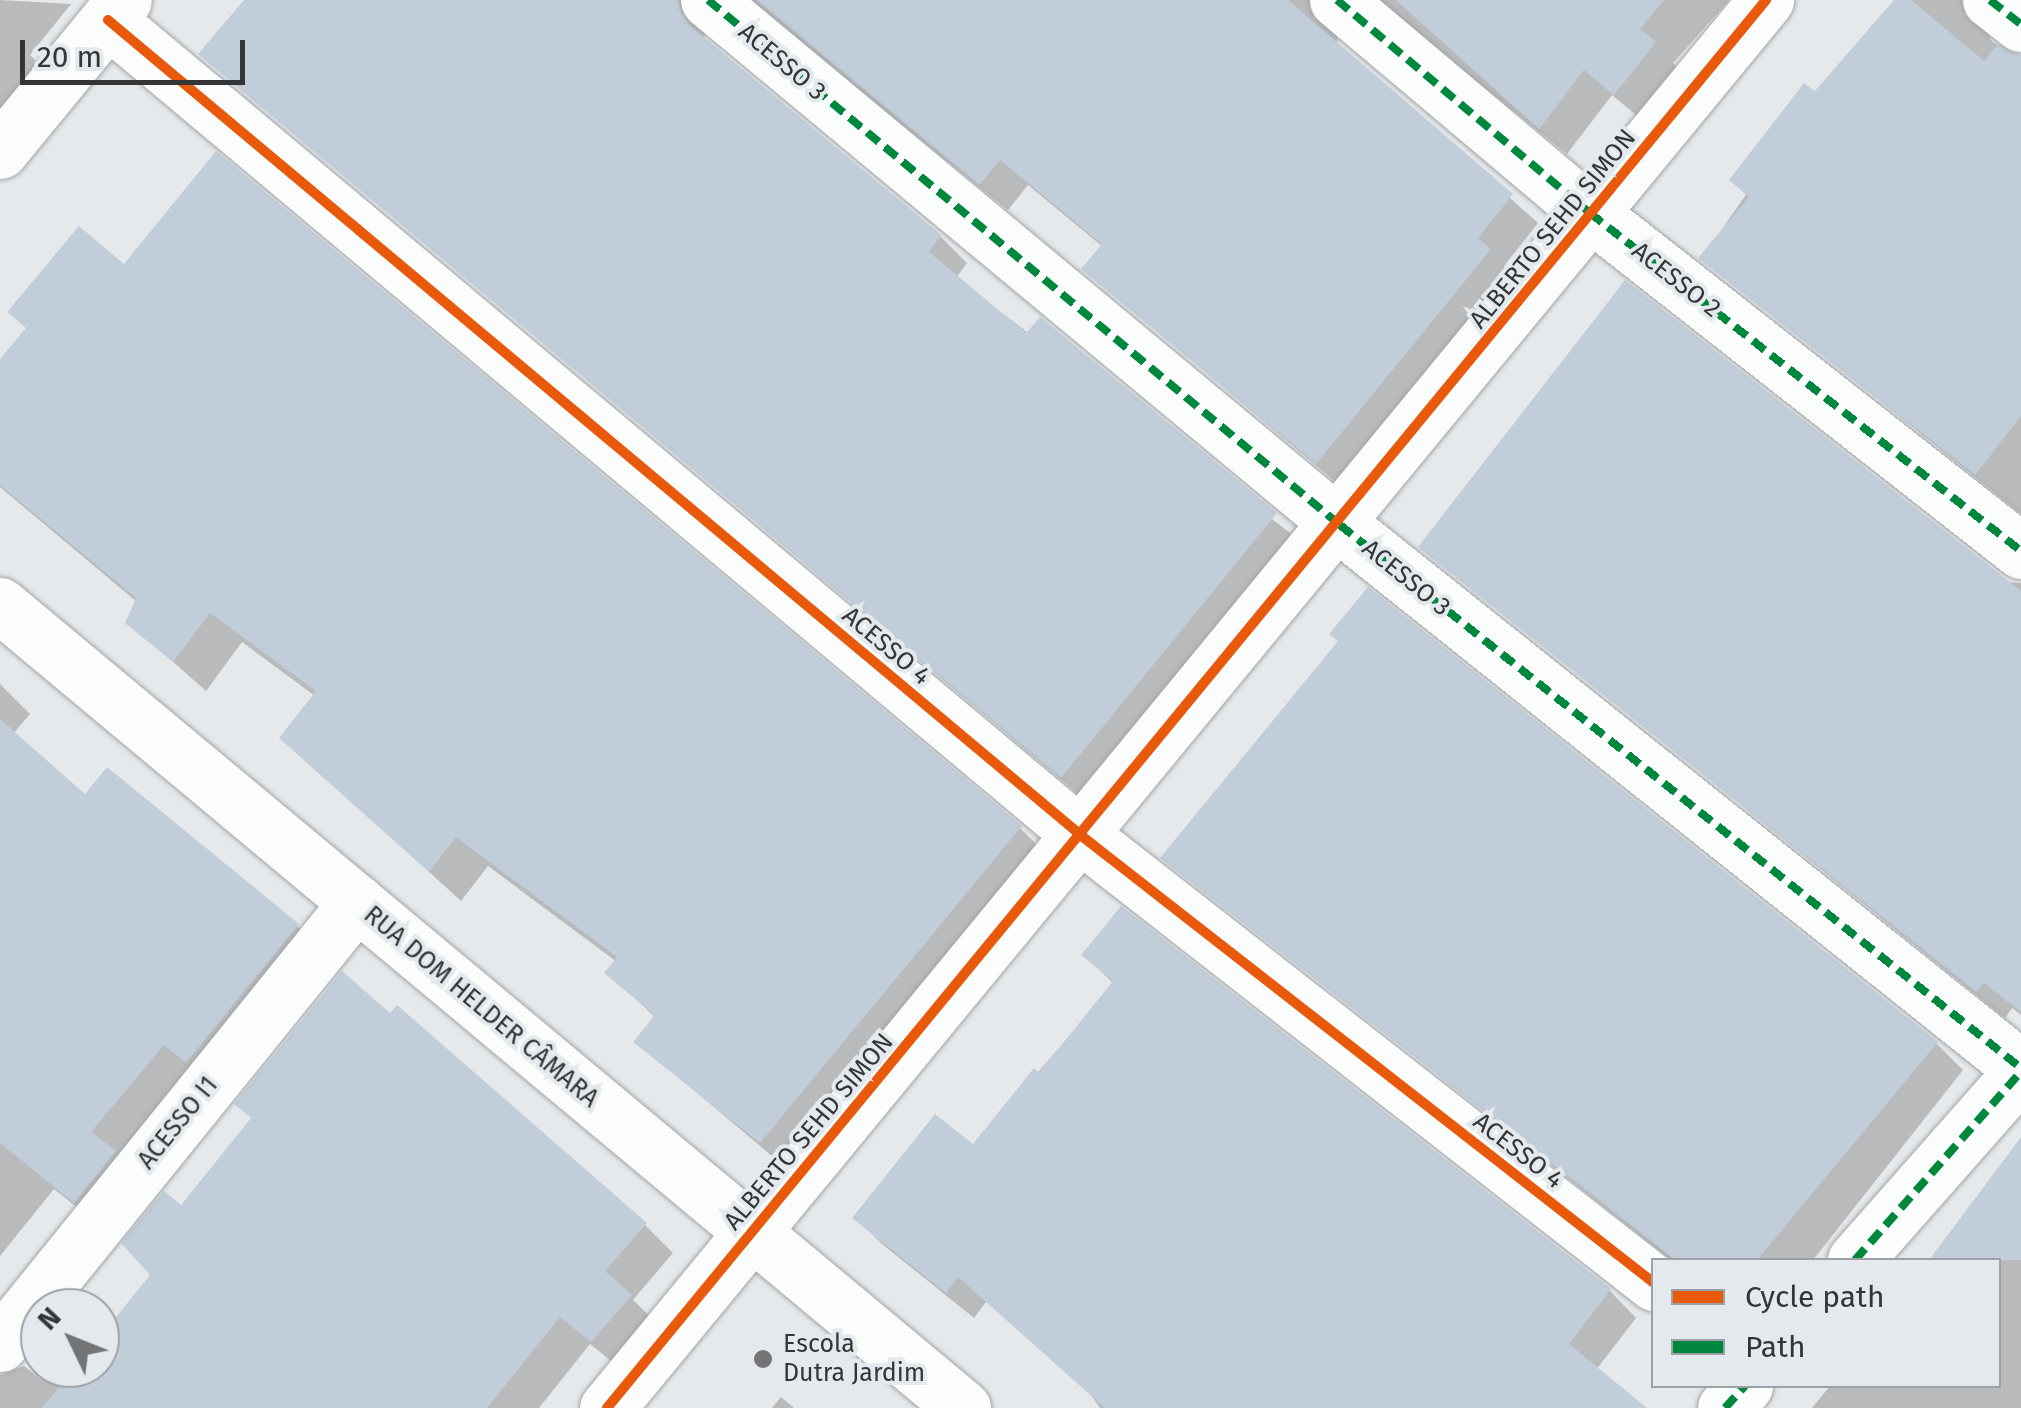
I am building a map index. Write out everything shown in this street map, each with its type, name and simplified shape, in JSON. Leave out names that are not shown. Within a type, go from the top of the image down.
[{"type":"street","name":"ACESSO 3","points":[[708,0],[1340,525],[2021,1070]]},
{"type":"street","name":"ACESSO 2","points":[[1337,0],[1590,213],[2021,551]]},
{"type":"street","name":"ALBERTO SEHD SIMON","points":[[607,1408],[1340,525],[1766,0]]},
{"type":"street","points":[[1990,0],[2021,24]]},
{"type":"street","points":[[0,151],[116,10]]},
{"type":"street","name":"ACESSO 4","points":[[116,10],[1082,837],[1651,1281]]},
{"type":"street","name":"RUA DOM HELDER CÂMARA","points":[[0,605],[749,1235],[962,1408]]},
{"type":"street","name":"ACESSO I1","points":[[10,1312],[356,902]]},
{"type":"street","points":[[1857,1258],[2021,1070]]},
{"type":"street","points":[[1725,1408],[1743,1388]]},
{"type":"building","points":[[244,0],[678,0],[688,24],[941,235],[929,252],[1026,333],[1040,317],[1277,513],[1061,778],[198,54]]},
{"type":"building","points":[[757,0],[1288,0],[1513,194],[1478,238],[1491,249],[1316,464],[1081,269],[1102,244],[1000,160],[979,185]]},
{"type":"building","points":[[1396,0],[1664,0],[1640,29],[1656,42],[1614,95],[1584,70],[1539,129]]},
{"type":"building","points":[[1894,0],[1911,0],[1984,61],[1997,45],[2021,55],[2021,416],[1975,475],[1698,258],[1749,197],[1729,180],[1804,83],[1815,91]]},
{"type":"building","points":[[216,151],[1022,826],[760,1143],[633,1042],[655,1015],[604,973],[617,957],[456,837],[429,872],[279,738],[316,691],[210,613],[173,662],[125,623],[136,598],[0,485],[0,359],[26,328],[7,312],[79,226],[124,264]]},
{"type":"building","points":[[1625,280],[2021,591],[2021,1012],[1984,983],[1976,992],[1418,547]]},
{"type":"building","points":[[1368,587],[1938,1042],[1759,1258],[1672,1258],[1160,858],[1338,641],[1329,634]]},
{"type":"building","points":[[0,719],[85,794],[107,767],[299,924],[186,1063],[164,1045],[91,1132],[116,1151],[74,1203],[0,1143]]},
{"type":"building","points":[[1121,906],[1611,1289],[1569,1344],[1647,1408],[1105,1408],[958,1277],[946,1293],[852,1218],[935,1114],[973,1144],[1034,1068],[1039,1073],[1113,981],[1081,955]]},
{"type":"building","points":[[342,971],[390,1013],[397,1005],[647,1223],[605,1271],[632,1295],[591,1342],[560,1317],[487,1408],[42,1408],[58,1388],[120,1388],[120,1312],[150,1275],[121,1243],[164,1191],[181,1205],[251,1118],[234,1104]]},
{"type":"building","points":[[2021,1137],[2021,1260],[1930,1258]]},
{"type":"marked path","points":[[708,0],[1340,525],[2021,1068]]},
{"type":"marked path","points":[[1337,0],[1590,213],[2021,551]]},
{"type":"marked path","points":[[1990,0],[2021,24]]},
{"type":"marked path","points":[[1857,1258],[2021,1072]]},
{"type":"marked path","points":[[1725,1408],[1743,1388]]},
{"type":"cycle path","points":[[607,1408],[1766,0]]},
{"type":"cycle path","points":[[108,20],[1083,837],[1651,1281]]},
{"type":"place","name":"Escola Dutra Jardim","points":[[763,1359]]}]
